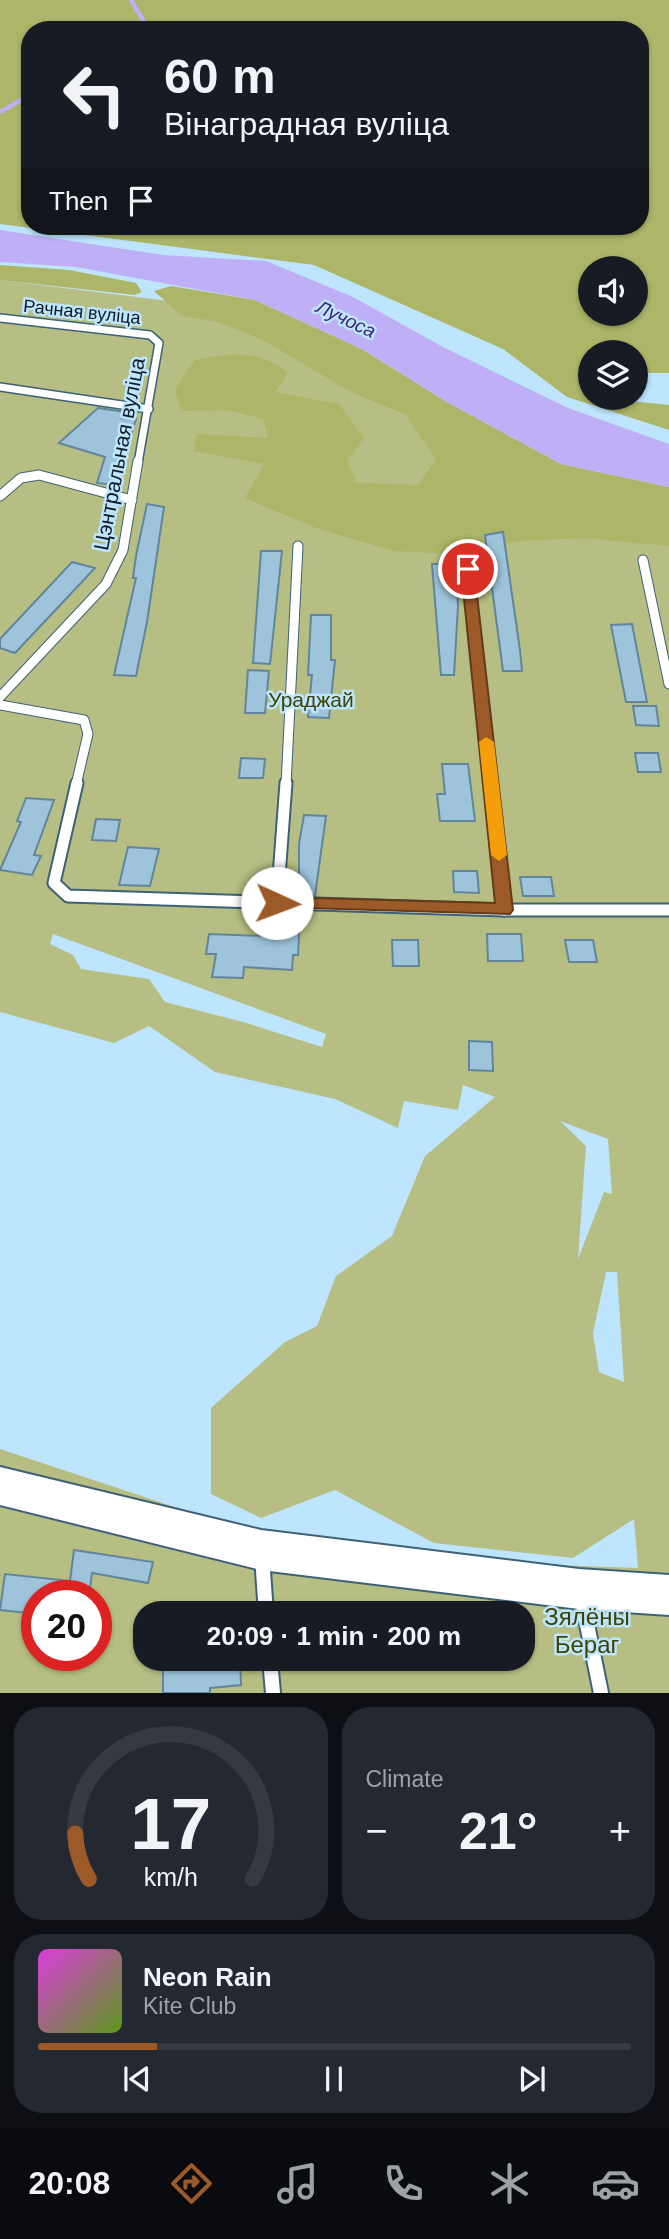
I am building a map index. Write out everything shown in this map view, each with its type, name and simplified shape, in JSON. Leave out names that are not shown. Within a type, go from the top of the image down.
[{"type":"street","points":[[0,1486],[261,1550],[579,1589],[669,1595]]},
{"type":"lane","name":"Рачная вуліца","points":[[0,318],[150,335],[159,343]]},
{"type":"lane","name":"Цэнтральная вуліца","points":[[0,697],[106,584],[123,550],[159,343]]},
{"type":"lane","points":[[0,387],[149,409]]},
{"type":"lane","points":[[0,496],[21,478],[39,475],[132,500]]},
{"type":"lane","points":[[277,903],[298,546]]},
{"type":"lane","points":[[643,560],[669,684]]},
{"type":"lane","points":[[468,569],[504,910]]},
{"type":"lane","points":[[0,705],[84,720],[88,734],[54,883],[68,896],[504,910],[669,910]]},
{"type":"lane","points":[[261,1550],[265,1601]]},
{"type":"lane","points":[[579,1589],[601,1693]]},
{"type":"lane","points":[[271,1671],[272,1693]]},
{"type":"green space","points":[[0,0],[669,0],[669,373],[648,373],[648,340],[578,340],[578,401],[567,397],[503,349],[314,265],[84,235],[649,235],[649,21],[21,21],[21,227],[0,224]]},
{"type":"green space","points":[[0,265],[69,270],[136,283],[142,292],[135,295],[0,280]]},
{"type":"green space","name":"Ураджай","points":[[0,280],[177,302],[669,514],[669,1693],[0,1693],[0,1449],[256,1534],[462,1562],[638,1568],[634,1519],[573,1558],[434,1543],[335,1490],[261,1518],[211,1494],[211,1408],[285,1342],[317,1326],[336,1276],[392,1236],[425,1156],[495,1097],[463,1085],[458,1110],[404,1101],[398,1128],[335,1099],[215,1072],[149,1026],[114,1043],[0,1012]],"holes":[[[53,934],[326,1034],[322,1047],[243,1022],[165,1002],[149,979],[81,969],[73,955],[50,944]],[[560,1121],[608,1139],[612,1194],[604,1192],[578,1259],[586,1146]],[[606,1272],[617,1272],[624,1382],[599,1372],[593,1333]]]},
{"type":"green space","points":[[171,286],[255,300],[362,349],[447,402],[561,464],[669,487],[669,546],[586,538],[518,541],[460,554],[394,551],[316,528],[245,498],[264,464],[193,451],[197,434],[268,438],[263,419],[226,410],[181,411],[175,389],[195,360],[232,355],[255,356],[288,373],[275,392],[339,404],[364,438],[347,460],[356,483],[418,485],[436,459],[405,414],[351,392],[263,340],[215,321],[182,316],[154,291]]},
{"type":"green space","points":[[648,403],[669,405],[669,430],[607,410],[648,410]]},
{"type":"water","name":"Лучоса","points":[[0,230],[163,255],[266,261],[353,297],[443,347],[568,408],[669,444],[669,487],[561,464],[447,402],[362,349],[255,300],[76,267],[0,262]]},
{"type":"building","points":[[98,408],[126,412],[122,418],[136,419],[116,485],[97,483],[105,457],[59,443]]},
{"type":"building","points":[[147,504],[164,507],[147,622],[136,676],[114,675],[136,578],[133,578],[136,556]]},
{"type":"building","points":[[503,532],[522,671],[503,671],[485,535]]},
{"type":"building","points":[[261,551],[282,551],[270,664],[253,663]]},
{"type":"building","points":[[72,562],[95,568],[15,653],[0,648],[0,639]]},
{"type":"building","points":[[432,564],[454,564],[456,570],[458,606],[454,675],[441,675]]},
{"type":"building","points":[[311,615],[331,615],[331,660],[335,660],[329,718],[308,717],[312,675],[308,675]]},
{"type":"building","points":[[632,624],[647,702],[626,702],[611,625]]},
{"type":"building","points":[[248,670],[269,671],[265,713],[245,713]]},
{"type":"building","points":[[633,706],[656,706],[659,726],[636,725]]},
{"type":"building","points":[[635,753],[658,753],[661,772],[638,772]]},
{"type":"building","points":[[241,758],[265,759],[263,778],[239,778]]},
{"type":"building","points":[[442,764],[468,764],[475,821],[440,821],[437,794],[445,794]]},
{"type":"building","points":[[26,798],[54,800],[34,855],[41,856],[32,875],[0,870],[21,822],[17,821]]},
{"type":"building","points":[[304,815],[326,816],[315,896],[299,895],[299,844]]},
{"type":"building","points":[[96,819],[120,820],[116,841],[92,840]]},
{"type":"building","points":[[128,847],[159,849],[150,886],[119,885]]},
{"type":"building","points":[[453,871],[477,871],[479,893],[454,892]]},
{"type":"building","points":[[520,877],[551,877],[554,896],[523,896]]},
{"type":"building","points":[[266,932],[299,933],[298,955],[293,955],[292,970],[244,967],[243,978],[212,977],[216,954],[206,954],[209,934],[266,936]]},
{"type":"building","points":[[487,934],[521,934],[523,961],[488,961]]},
{"type":"building","points":[[392,940],[418,940],[419,966],[393,966]]},
{"type":"building","points":[[565,940],[593,940],[597,962],[569,962]]},
{"type":"building","points":[[469,1041],[492,1042],[493,1071],[469,1070]]},
{"type":"building","points":[[74,1550],[153,1562],[148,1583],[92,1573],[91,1580],[70,1580]]},
{"type":"building","points":[[5,1574],[61,1580],[21,1580],[21,1612],[0,1610]]},
{"type":"building","points":[[163,1671],[240,1671],[241,1685],[210,1688],[210,1693],[163,1693]]},
{"type":"waterway","points":[[131,0],[143,21]]},
{"type":"waterway","points":[[0,112],[21,100]]},
{"type":"slow traffic","points":[[486,742],[499,855]]},
{"type":"route","points":[[277,903],[504,910],[468,569]]},
{"type":"park label","name":"Зялёны Бераг","points":[[587,1630]]}]
